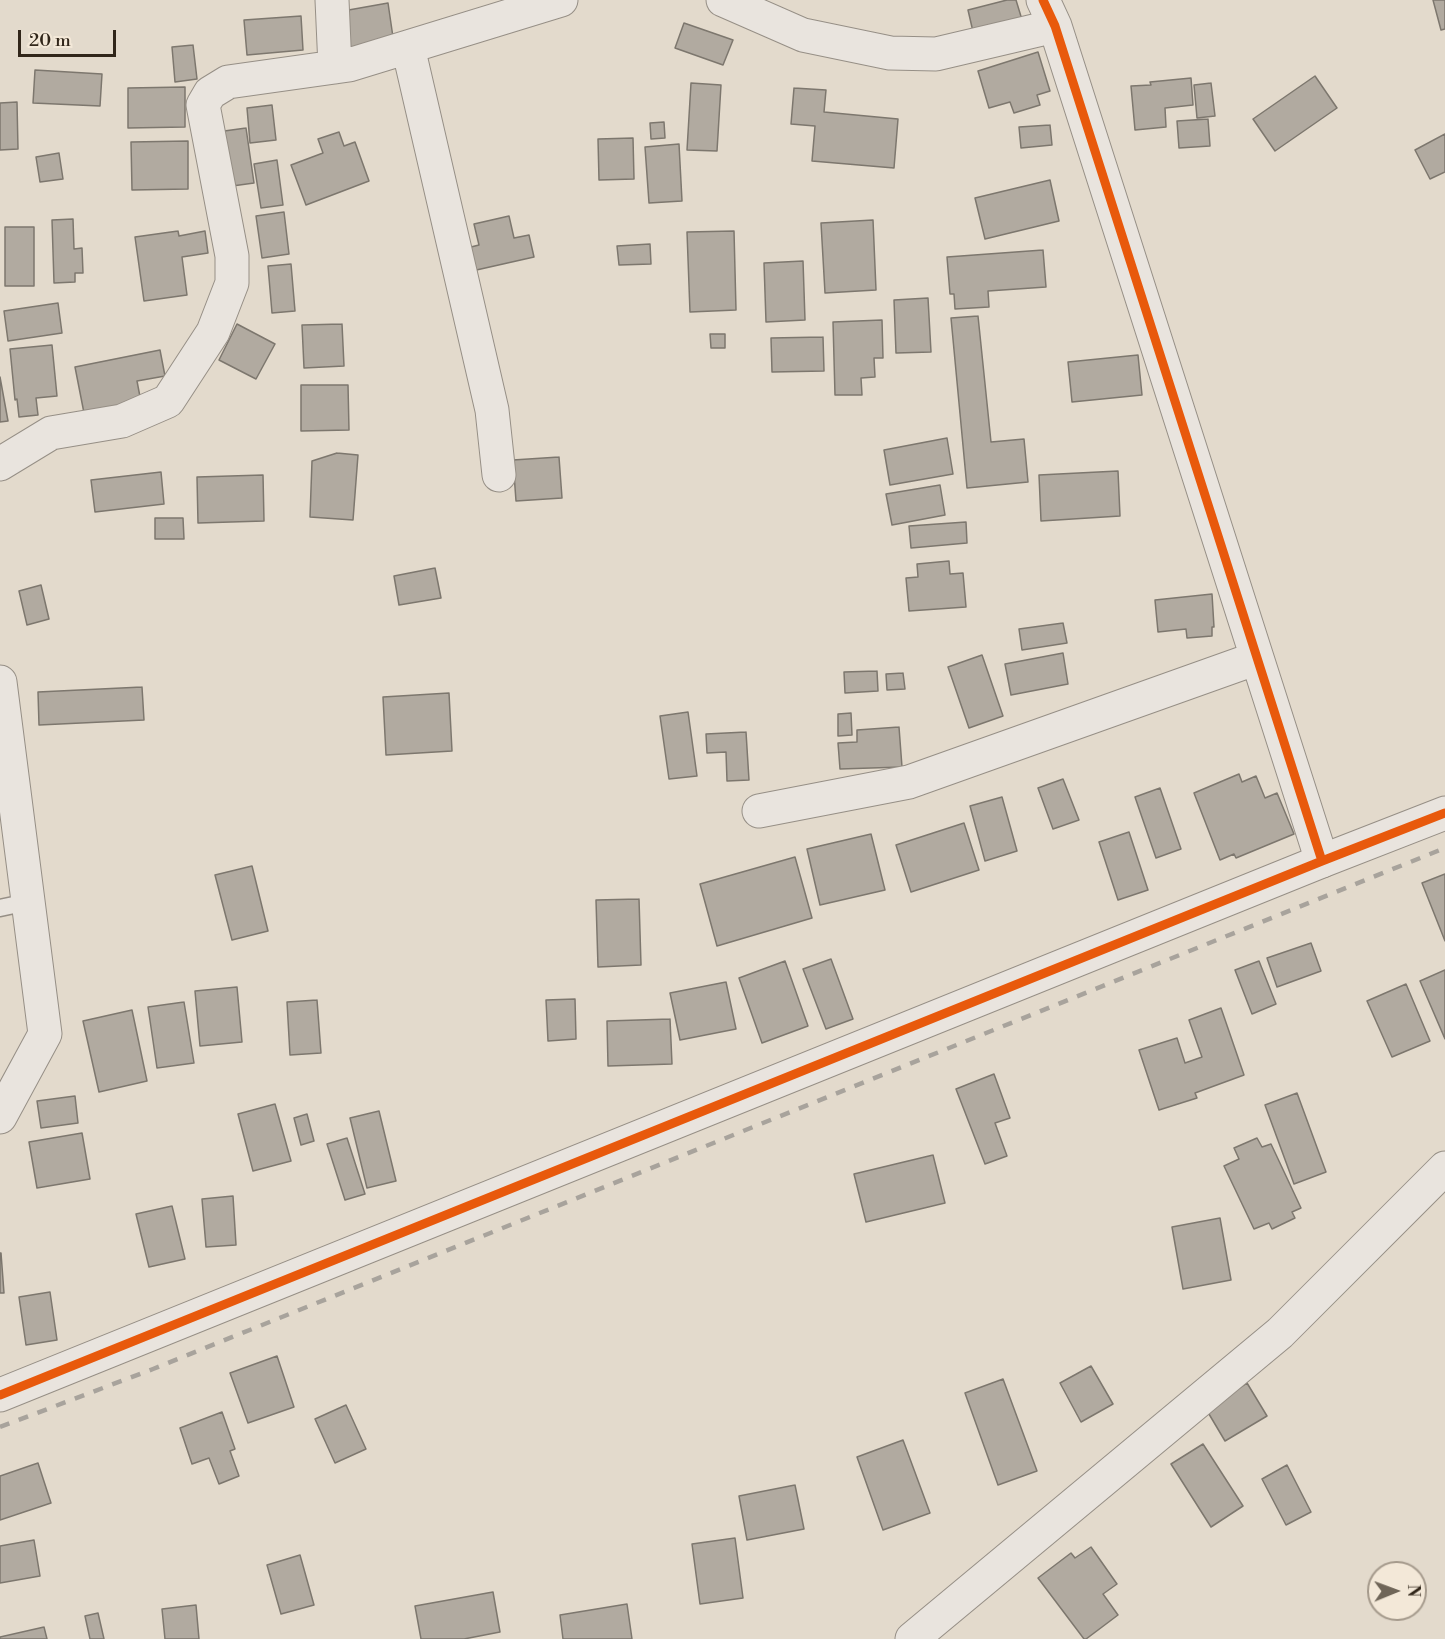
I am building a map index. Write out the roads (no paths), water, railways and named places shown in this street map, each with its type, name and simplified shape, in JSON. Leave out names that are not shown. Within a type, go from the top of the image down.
[{"type":"street","points":[[332,0],[335,67]]},
{"type":"street","points":[[0,464],[51,433],[122,421],[168,401],[213,332],[232,283],[232,256],[203,105],[210,93],[228,82],[349,65],[561,0]]},
{"type":"street","points":[[723,0],[803,35],[890,53],[936,54],[1049,13],[1322,861]]},
{"type":"street","points":[[408,47],[492,410],[500,475]]},
{"type":"street","points":[[759,811],[909,782],[1257,658]]},
{"type":"street","points":[[0,682],[14,905],[45,1034],[0,1117]]},
{"type":"street","points":[[0,1395],[1445,813]]},
{"type":"street","points":[[912,1639],[1280,1333],[1445,1168]]},
{"type":"railway","points":[[0,1427],[153,1369],[1445,848]]}]
